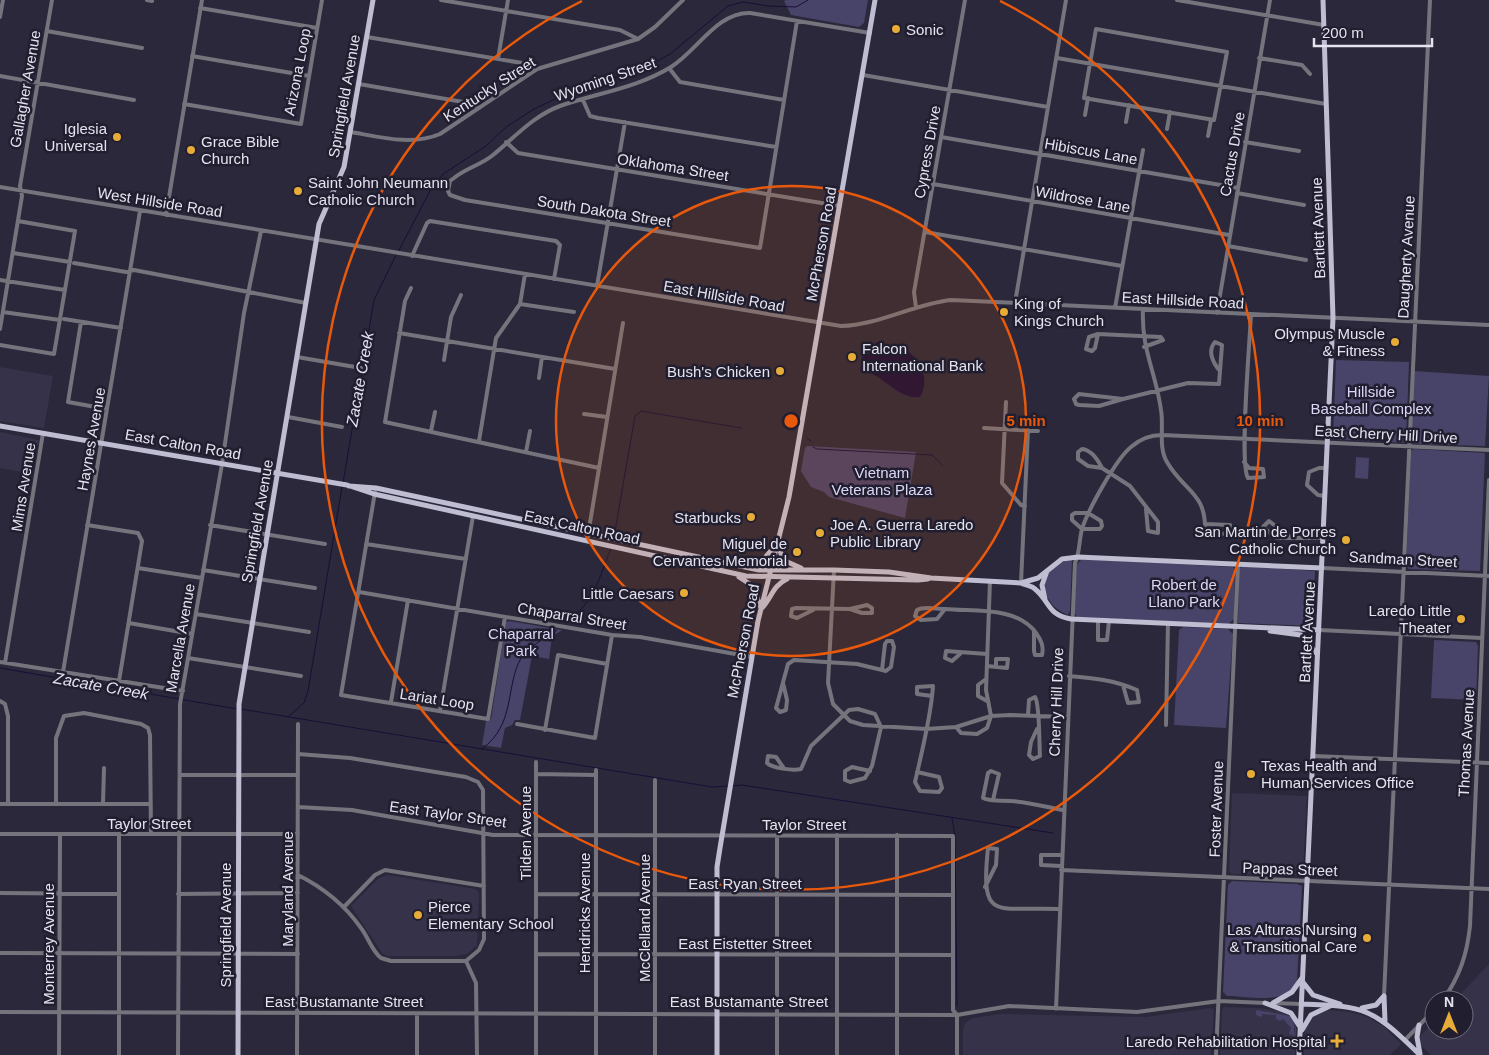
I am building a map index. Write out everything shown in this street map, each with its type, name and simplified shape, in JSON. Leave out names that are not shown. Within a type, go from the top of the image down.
[{"type":"main road","name":"Springfield Avenue","points":[[238,1055],[239,704],[316,240],[323,211],[342,173],[351,132],[373,0]]},
{"type":"main road","name":"McPherson Road","points":[[717,1055],[717,867],[760,609],[789,497],[875,0]]},
{"type":"main road","name":"Bartlett Avenue","points":[[1299,1055],[1333,318],[1323,0]]},
{"type":"main road","name":"East Calton Road","points":[[0,426],[339,484],[376,488],[746,569],[889,572],[931,578],[990,581],[1021,582],[1035,580]]},
{"type":"main road","name":"East Calton Road","points":[[348,485],[374,494],[424,506],[732,573],[768,578],[833,577],[918,580],[931,578]]},
{"type":"main road","points":[[424,506],[426,499]]},
{"type":"main road","points":[[543,532],[545,525]]},
{"type":"main road","points":[[746,569],[759,565],[777,543],[785,562],[806,570]]},
{"type":"main road","points":[[639,553],[641,546]]},
{"type":"main road","points":[[682,562],[684,555]]},
{"type":"main road","name":"Sandman Street","points":[[1035,580],[1062,559],[1078,557],[1322,568]]},
{"type":"main road","points":[[698,565],[704,560]]},
{"type":"main road","points":[[1046,603],[1042,585],[1040,580],[1035,580],[1032,584],[1034,588],[1042,585],[1049,569]]},
{"type":"main road","points":[[888,579],[889,572]]},
{"type":"main road","points":[[732,573],[754,586],[760,609]]},
{"type":"main road","points":[[760,609],[769,600],[776,585],[791,577]]},
{"type":"main road","name":"East Calton Road","points":[[1021,582],[1034,588],[1058,615],[1071,619],[1319,630]]},
{"type":"main road","points":[[1260,628],[1301,635],[1318,655]]},
{"type":"main road","points":[[1273,1003],[1292,992],[1302,979],[1312,995],[1344,1006]]},
{"type":"main road","points":[[1359,1009],[1376,1005],[1384,996]]},
{"type":"main road","points":[[1384,996],[1383,1011],[1385,1021]]},
{"type":"main road","points":[[1266,1002],[1291,1013],[1300,1027]]},
{"type":"main road","name":"East Bustamante Street","points":[[1301,1004],[1334,1005],[1359,1009],[1385,1021],[1420,1055]]},
{"type":"main road","points":[[1300,1035],[1311,1015],[1334,1005]]},
{"type":"main road","points":[[1419,1025],[1417,1037],[1420,1055]]},
{"type":"street","points":[[0,16],[3,0]]},
{"type":"street","name":"Gallagher Avenue","points":[[0,329],[52,0]]},
{"type":"street","points":[[166,215],[202,0]]},
{"type":"street","name":"Arizona Loop","points":[[184,104],[301,124],[322,0]]},
{"type":"street","points":[[441,0],[620,30],[638,39]]},
{"type":"street","points":[[498,59],[508,0]]},
{"type":"street","name":"Kentucky Street","points":[[351,132],[403,140],[428,140],[537,70],[638,39],[655,27],[683,0]]},
{"type":"street","name":"Cypress Drive","points":[[916,308],[914,292],[965,0]]},
{"type":"street","points":[[1015,303],[1066,0]]},
{"type":"street","points":[[1177,0],[1324,25]]},
{"type":"street","name":"Cactus Drive","points":[[1216,313],[1270,0]]},
{"type":"street","name":"Daugherty Avenue","points":[[1384,996],[1430,0]]},
{"type":"street","points":[[200,8],[317,28]]},
{"type":"street","name":"Wyoming Street","points":[[448,191],[450,181],[492,156],[506,142],[547,112],[644,80],[670,68],[683,59],[722,22],[732,16],[750,14],[870,33]]},
{"type":"street","points":[[768,195],[797,21]]},
{"type":"street","points":[[1085,115],[1090,63],[1096,29],[1226,52],[1213,120],[1208,136]]},
{"type":"street","points":[[46,32],[142,48]]},
{"type":"street","points":[[367,37],[528,64],[537,70]]},
{"type":"street","points":[[192,56],[309,76]]},
{"type":"street","points":[[1057,58],[1326,104]]},
{"type":"street","points":[[1259,58],[1302,65],[1310,74]]},
{"type":"street","points":[[670,68],[680,82],[784,100]]},
{"type":"street","points":[[863,75],[1048,108]]},
{"type":"street","points":[[0,76],[134,100]]},
{"type":"street","points":[[359,84],[469,103],[480,108]]},
{"type":"street","points":[[1086,98],[1213,120]]},
{"type":"street","points":[[583,100],[590,116],[776,147]]},
{"type":"street","points":[[1126,122],[1129,105]]},
{"type":"street","points":[[1167,129],[1170,112]]},
{"type":"street","points":[[597,286],[624,122]]},
{"type":"street","name":"Hibiscus Lane","points":[[941,137],[1139,171],[1304,205]]},
{"type":"street","name":"Oklahoma Street","points":[[506,142],[518,153],[840,206]]},
{"type":"street","points":[[1246,142],[1299,151]]},
{"type":"street","points":[[1115,308],[1142,150]]},
{"type":"street","name":"Wildrose Lane","points":[[933,184],[1229,236]]},
{"type":"street","name":"West Hillside Road","points":[[0,187],[316,240]]},
{"type":"street","name":"South Dakota Street","points":[[448,191],[455,198],[465,200],[760,248],[768,195]]},
{"type":"street","name":"Haynes Avenue","points":[[63,672],[140,211]]},
{"type":"street","points":[[412,256],[427,223],[430,221],[556,240],[560,245],[554,280]]},
{"type":"street","points":[[0,346],[54,354],[62,320],[65,290],[72,263],[75,231],[18,222]]},
{"type":"street","name":"Marcella Avenue","points":[[178,1055],[180,704],[222,464],[239,342],[261,231]]},
{"type":"street","points":[[924,232],[1122,266]]},
{"type":"street","name":"East Hillside Road","points":[[316,240],[819,324],[841,326],[861,324],[951,300],[1489,325]]},
{"type":"street","points":[[1228,246],[1306,260]]},
{"type":"street","points":[[13,253],[130,271],[306,303]]},
{"type":"street","points":[[479,441],[494,349],[499,332],[520,304],[525,274]]},
{"type":"street","points":[[0,280],[65,290]]},
{"type":"street","points":[[411,288],[404,301],[385,422],[599,468]]},
{"type":"street","points":[[444,360],[451,317],[461,295]]},
{"type":"street","points":[[520,304],[574,312]]},
{"type":"street","points":[[1143,309],[1144,347],[1162,411],[1163,450],[1167,462],[1196,496],[1202,508],[1206,524],[1205,534],[1229,534],[1230,525],[1206,524]]},
{"type":"street","points":[[3,312],[121,328]]},
{"type":"street","points":[[1244,462],[1247,467],[1264,470],[1264,477],[1248,478],[1244,462],[1251,314]]},
{"type":"street","points":[[82,322],[68,402],[107,409]]},
{"type":"street","points":[[587,541],[623,323]]},
{"type":"street","points":[[399,333],[615,369]]},
{"type":"street","points":[[1098,334],[1095,348],[1092,351],[1086,350],[1089,337],[1098,334],[1161,337],[1163,340],[1144,347]]},
{"type":"street","points":[[1124,399],[1080,394],[1074,399],[1079,406],[1099,406],[1188,383],[1220,384],[1222,345],[1215,342],[1212,346],[1212,359],[1220,371]]},
{"type":"street","points":[[539,378],[542,356]]},
{"type":"street","points":[[297,358],[361,368]]},
{"type":"street","points":[[1006,402],[1002,483],[1021,505],[1025,506]]},
{"type":"street","points":[[431,431],[435,412]]},
{"type":"street","points":[[584,414],[607,418]]},
{"type":"street","points":[[288,417],[342,427]]},
{"type":"street","points":[[984,428],[1038,431]]},
{"type":"street","points":[[1021,582],[1028,430]]},
{"type":"street","points":[[526,452],[530,431]]},
{"type":"street","name":"Mims Avenue","points":[[2,662],[43,433]]},
{"type":"street","name":"East Cherry Hill Drive","points":[[1162,435],[1489,450]]},
{"type":"street","name":"Cherry Hill Drive","points":[[1056,1008],[1068,676],[1075,563],[1078,557],[1082,529],[1088,513],[1112,473],[1129,448],[1146,437],[1162,435]]},
{"type":"street","points":[[1102,468],[1096,458],[1087,450],[1082,449],[1078,452],[1078,459],[1088,466],[1102,468],[1130,486],[1158,522],[1158,534],[1148,532],[1146,509]]},
{"type":"street","points":[[1325,496],[1318,495],[1307,485],[1309,472],[1319,468],[1326,468]]},
{"type":"street","name":"Thomas Avenue","points":[[1449,990],[1459,975],[1464,962],[1469,936],[1482,638],[1487,576],[1489,480]]},
{"type":"street","points":[[359,592],[376,488]]},
{"type":"street","points":[[440,711],[474,509]]},
{"type":"street","points":[[1088,513],[1101,521],[1102,526],[1100,529],[1082,529],[1072,520],[1072,515],[1088,513]]},
{"type":"street","points":[[1290,537],[1269,521],[1263,527],[1276,538],[1323,538]]},
{"type":"street","points":[[87,525],[141,536],[138,568],[119,681]]},
{"type":"street","points":[[210,525],[325,544]]},
{"type":"street","points":[[366,544],[466,559]]},
{"type":"street","name":"Foster Avenue","points":[[1216,1055],[1238,564]]},
{"type":"street","points":[[138,568],[202,578]]},
{"type":"street","name":"Sandman Street","points":[[1322,568],[1487,576]]},
{"type":"street","points":[[203,570],[314,588]]},
{"type":"street","points":[[834,570],[829,662],[830,695],[833,704],[842,716],[863,726],[926,729],[956,728],[992,716],[1067,717]]},
{"type":"street","points":[[956,728],[969,735],[976,734],[987,728],[992,716],[987,702],[986,679],[990,581]]},
{"type":"street","name":"Chaparral Street","points":[[359,592],[612,635],[640,637],[752,658]]},
{"type":"street","name":"Lariat Loop","points":[[359,592],[341,695],[488,719],[505,617]]},
{"type":"street","points":[[391,702],[408,600]]},
{"type":"street","points":[[813,610],[796,618],[791,616],[792,609],[832,610],[871,605],[872,613],[862,613],[850,609]]},
{"type":"street","points":[[944,609],[937,620],[921,620],[915,616],[920,608],[944,609],[989,613],[1010,613],[1028,623],[1034,630],[1043,645],[1042,655],[1040,656],[1035,655],[1034,651],[1034,630]]},
{"type":"street","points":[[196,614],[309,632]]},
{"type":"street","points":[[1098,620],[1098,640],[1107,640],[1109,621]]},
{"type":"street","points":[[129,623],[192,634]]},
{"type":"street","points":[[1166,725],[1168,623]]},
{"type":"street","name":"East Calton Road","points":[[1319,630],[1482,638]]},
{"type":"street","points":[[517,724],[595,738],[612,635]]},
{"type":"street","points":[[783,683],[788,706],[786,710],[780,712],[776,708],[788,664],[794,660],[857,664],[886,671],[891,667],[894,646],[892,641],[887,641],[885,644],[882,670]]},
{"type":"street","points":[[960,654],[987,654]]},
{"type":"street","points":[[545,730],[558,655],[608,664]]},
{"type":"street","points":[[188,658],[301,676]]},
{"type":"street","points":[[2,662],[182,693]]},
{"type":"street","points":[[986,666],[996,667]]},
{"type":"street","points":[[1068,676],[1110,680],[1124,685],[1136,690],[1139,702],[1128,703],[1124,685]]},
{"type":"street","points":[[986,679],[978,685],[976,691],[978,696],[987,702]]},
{"type":"street","points":[[917,772],[939,777],[942,788],[939,792],[920,791],[915,782],[932,696],[932,686],[917,687],[917,694],[932,696]]},
{"type":"street","points":[[1028,715],[1029,700],[1035,698],[1038,704],[1037,729],[1040,756],[1033,759],[1029,755],[1030,742],[1037,729]]},
{"type":"street","points":[[0,701],[4,704],[8,716],[8,804]]},
{"type":"street","points":[[782,767],[801,769],[811,746],[842,716],[849,710],[865,710],[875,714],[881,727],[870,771],[865,778],[850,782],[845,780],[845,771],[852,767],[870,771]]},
{"type":"street","points":[[56,803],[56,738],[58,728],[64,716],[84,713],[134,722],[148,728],[151,745],[151,834]]},
{"type":"street","name":"Maryland Avenue","points":[[298,724],[298,1055]]},
{"type":"street","points":[[298,754],[350,758],[466,776],[478,782],[484,790],[483,943],[477,953],[466,961],[391,961],[381,958],[361,927],[344,907],[318,885],[298,875]]},
{"type":"street","points":[[1313,756],[1489,763]]},
{"type":"street","name":"Tilden Avenue","points":[[536,762],[536,1055]]},
{"type":"street","points":[[103,803],[104,768]]},
{"type":"street","points":[[993,800],[999,774],[991,771],[988,773],[983,798],[993,800],[1011,801],[1063,810]]},
{"type":"street","name":"Hendricks Avenue","points":[[536,774],[596,772],[596,1055]]},
{"type":"street","points":[[180,775],[298,775]]},
{"type":"street","name":"McClelland Avenue","points":[[655,780],[655,1055]]},
{"type":"street","points":[[0,804],[151,804]]},
{"type":"street","name":"East Taylor Street","points":[[298,807],[352,810],[484,833],[655,835]]},
{"type":"street","name":"Taylor Street","points":[[0,834],[298,834]]},
{"type":"street","name":"Monterrey Avenue","points":[[59,1055],[60,834]]},
{"type":"street","points":[[119,834],[119,1055]]},
{"type":"street","name":"Taylor Street","points":[[655,835],[953,836],[954,895]]},
{"type":"street","points":[[777,835],[777,1055]]},
{"type":"street","points":[[837,835],[837,1055]]},
{"type":"street","points":[[896,1055],[897,835]]},
{"type":"street","points":[[985,887],[996,865],[997,848],[988,848],[985,887],[987,897],[992,904],[1003,909],[1059,909]]},
{"type":"street","name":"Pappas Street","points":[[1062,856],[1041,855],[1041,865],[1061,868],[1224,877],[1489,889]]},
{"type":"street","points":[[344,907],[375,875],[385,870],[484,886]]},
{"type":"street","points":[[0,893],[119,894]]},
{"type":"street","points":[[178,894],[298,893]]},
{"type":"street","name":"East Ryan Street","points":[[536,894],[954,895]]},
{"type":"street","points":[[954,895],[953,1010],[957,1015],[957,1055]]},
{"type":"street","points":[[0,953],[298,954]]},
{"type":"street","name":"East Eistetter Street","points":[[537,954],[953,955]]},
{"type":"street","points":[[466,961],[476,983],[477,1055]]},
{"type":"street","name":"East Bustamante Street","points":[[0,1012],[957,1015],[997,1007],[1137,1012],[1219,1001],[1301,1004]]},
{"type":"street","points":[[416,1055],[417,1014]]},
{"type":"street","points":[[1405,1040],[1424,1020]]},
{"type":"shaded area","points":[[880,341],[880,347],[900,348],[907,351],[918,362],[924,376],[923,390],[920,397],[911,397],[904,394],[875,375],[860,371],[862,357],[872,352],[876,343]]},
{"type":"shaded area","points":[[0,367],[53,376],[44,428],[0,421]]},
{"type":"shaded area","points":[[0,432],[39,440],[32,474],[0,468]]},
{"type":"shaded area","points":[[1232,793],[1307,796],[1303,872],[1301,876],[1232,874],[1229,872]]},
{"type":"shaded area","name":"Pierce Elementary School","points":[[388,875],[475,889],[479,893],[477,945],[467,954],[455,956],[387,956],[382,953],[351,906],[379,878]]},
{"type":"shaded area","points":[[1489,964],[1489,1055],[1431,1055],[1419,1043],[1424,1032],[1424,1040],[1474,1040],[1474,990],[1464,990]]},
{"type":"shaded area","points":[[1224,1007],[1260,1008],[1291,1015],[1296,1026],[1295,1055],[1220,1055],[1222,1010]]},
{"type":"shaded area","points":[[1210,1008],[1214,1010],[1211,1055],[963,1055],[963,1029],[965,1023],[973,1018],[1001,1014],[1145,1017]]},
{"type":"shaded area","points":[[1326,1010],[1350,1012],[1368,1017],[1384,1027],[1401,1044],[1390,1055],[1304,1055],[1305,1028],[1310,1017]]},
{"type":"green space","points":[[868,0],[864,23],[859,27],[791,15],[784,1]]},
{"type":"green space","name":"Hillside Baseball Complex","points":[[1336,360],[1409,362],[1406,443],[1333,439]]},
{"type":"green space","name":"Hillside Baseball Complex","points":[[1414,371],[1489,376],[1485,446],[1414,444],[1411,442]]},
{"type":"green space","name":"Vietnam Veterans Plaza","points":[[807,446],[916,452],[905,518],[829,497],[824,492],[811,487],[801,471]]},
{"type":"green space","name":"Hillside Baseball Complex","points":[[1414,449],[1485,453],[1480,571],[1409,569],[1406,566],[1411,451]]},
{"type":"green space","points":[[1356,457],[1369,458],[1368,479],[1355,478]]},
{"type":"green space","name":"Robert de Llano Park","points":[[1082,559],[1233,567],[1235,570],[1234,619],[1228,624],[1077,617],[1074,612],[1077,564]]},
{"type":"green space","points":[[1072,560],[1070,611],[1068,615],[1050,602],[1045,584],[1047,576],[1052,569],[1060,563]]},
{"type":"green space","name":"Robert de Llano Park","points":[[1242,566],[1315,571],[1312,626],[1238,623],[1239,569]]},
{"type":"green space","name":"Chaparral Park","points":[[510,621],[562,630],[552,637],[549,659],[532,656],[520,720],[515,720],[512,725],[505,728],[501,748],[482,745],[486,721],[491,719],[506,622]]},
{"type":"green space","name":"Robert de Llano Park","points":[[1183,627],[1228,629],[1233,634],[1226,728],[1174,725],[1179,630]]},
{"type":"green space","points":[[1434,640],[1476,642],[1478,646],[1476,700],[1431,698]]},
{"type":"green space","points":[[1232,881],[1297,884],[1302,886],[1297,982],[1285,994],[1276,997],[1256,998],[1227,996],[1223,992],[1228,885]]},
{"type":"green space","points":[[1256,1010],[1290,1016],[1294,1023],[1294,1037],[1296,1023],[1295,1048],[1292,1049],[1293,1035],[1289,1034],[1291,1028],[1283,1019],[1280,1021],[1276,1019],[1276,1015],[1262,1014],[1262,1017],[1256,1015]]},
{"type":"waterway","name":"Zacate Creek","points":[[398,252],[431,189],[443,174],[486,146],[506,127],[534,109],[570,92],[648,66],[670,54],[728,6],[743,2],[768,6],[796,7],[808,0]]},
{"type":"waterway","name":"Zacate Creek","points":[[343,483],[374,300],[396,255]]},
{"type":"waterway","points":[[614,537],[635,416],[641,411],[741,428]]},
{"type":"waterway","points":[[807,438],[811,441]]},
{"type":"waterway","points":[[813,447],[817,449],[932,455],[942,465]]},
{"type":"waterway","name":"Zacate Creek","points":[[288,717],[304,703],[308,691],[342,487]]},
{"type":"waterway","points":[[566,623],[583,607],[589,598],[599,580],[611,548]]},
{"type":"waterway","points":[[482,749],[493,739],[505,717],[516,669],[521,658],[532,646],[557,630]]},
{"type":"waterway","name":"Zacate Creek","points":[[0,668],[237,709]]},
{"type":"waterway","points":[[241,709],[712,787],[728,786]]},
{"type":"waterway","points":[[732,786],[742,785],[1053,833]]},
{"type":"waterway","points":[[952,818],[955,836],[957,1006]]},
{"type":"place","name":"Sonic","points":[[896,29]]},
{"type":"place","name":"Iglesia Universal","points":[[117,137]]},
{"type":"place","name":"Grace Bible Church","points":[[191,150]]},
{"type":"place","name":"Saint John Neumann Catholic Church","points":[[298,191]]},
{"type":"place","name":"King of Kings Church","points":[[1004,312]]},
{"type":"place","name":"Olympus Muscle & Fitness","points":[[1395,342]]},
{"type":"place","name":"Falcon International Bank","points":[[852,357]]},
{"type":"place","name":"Bush's Chicken","points":[[780,371]]},
{"type":"place","name":"Starbucks","points":[[751,517]]},
{"type":"place","name":"Joe A. Guerra Laredo Public Library","points":[[820,533]]},
{"type":"place","name":"San Martin de Porres Catholic Church","points":[[1346,540]]},
{"type":"place","name":"Miguel de Cervantes Memorial","points":[[797,552]]},
{"type":"place","name":"Little Caesars","points":[[684,593]]},
{"type":"place","name":"Laredo Little Theater","points":[[1461,619]]},
{"type":"place","name":"Texas Health and Human Services Office","points":[[1251,774]]},
{"type":"place","name":"Pierce Elementary School","points":[[418,915]]},
{"type":"place","name":"Las Alturas Nursing & Transitional Care","points":[[1367,938]]},
{"type":"place","name":"Laredo Rehabilitation Hospital","points":[[1337,1041]]}]
